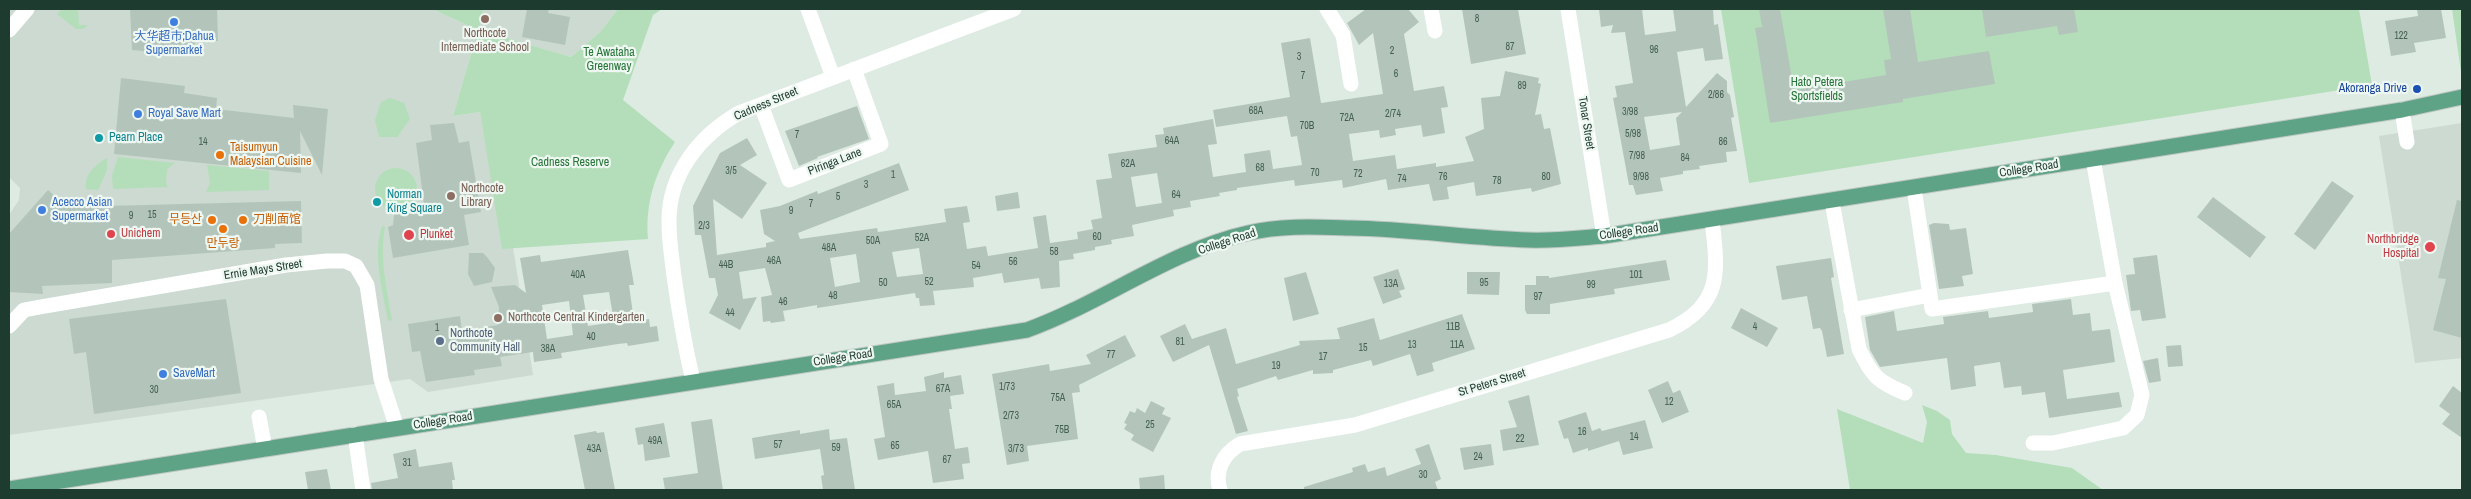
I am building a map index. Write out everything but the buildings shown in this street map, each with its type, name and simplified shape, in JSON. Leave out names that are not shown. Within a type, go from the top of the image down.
[{"type":"main road","name":"College Road","points":[[9,489],[1027,330],[1058,318],[1194,252],[1249,232],[1322,227],[1529,240],[1604,236],[1832,202],[2402,110],[2462,97]]},
{"type":"street","points":[[10,27],[27,9]]},
{"type":"street","points":[[808,9],[833,77]]},
{"type":"street","name":"Cadness Street","points":[[693,381],[685,346],[670,242],[670,210],[673,193],[684,166],[706,138],[729,119],[761,104],[1014,9]]},
{"type":"street","points":[[1327,9],[1343,35],[1352,84]]},
{"type":"street","points":[[1431,9],[1436,31]]},
{"type":"street","name":"Tonar Street","points":[[1568,9],[1604,236]]},
{"type":"street","name":"Piringa Lane","points":[[761,104],[789,180],[881,144],[854,68]]},
{"type":"street","points":[[2402,110],[2407,142]]},
{"type":"street","points":[[2034,443],[2053,443],[2123,428],[2137,415],[2142,395],[2115,282],[2094,159]]},
{"type":"street","points":[[1914,188],[1932,309],[2115,282]]},
{"type":"street","points":[[1832,202],[1859,349],[1869,372],[1882,384],[1905,393]]},
{"type":"street","name":"St Peters Street","points":[[1220,490],[1218,476],[1221,465],[1231,449],[1240,444],[1355,425],[1670,330],[1682,324],[1700,308],[1714,285],[1717,270],[1712,220]]},
{"type":"street","name":"Ernie Mays Street","points":[[9,326],[24,310],[286,265],[345,261],[360,270],[366,285],[381,379],[397,428]]},
{"type":"street","points":[[1851,310],[1930,295]]},
{"type":"street","points":[[259,417],[265,449]]},
{"type":"street","points":[[355,434],[363,490]]},
{"type":"shaded area","points":[[9,9],[432,9],[478,30],[453,116],[480,112],[503,248],[513,247],[533,375],[428,392],[410,379],[9,435],[9,215],[19,200],[20,188],[9,177]]},
{"type":"shaded area","points":[[483,9],[618,9],[601,31],[571,57],[478,30]]},
{"type":"shaded area","name":"Northbridge Hospital","points":[[2462,123],[2462,358],[2415,363],[2379,136]]},
{"type":"green space","points":[[62,9],[78,9],[79,25],[88,25],[83,29],[76,29],[57,14]]},
{"type":"green space","name":"Cadness Reserve","points":[[432,9],[483,9],[479,30],[571,57],[601,31],[618,9],[662,9],[653,15],[623,100],[675,142],[662,165],[653,189],[648,213],[648,239],[502,249],[480,112],[453,116],[478,30]]},
{"type":"green space","name":"Hato Petera Sportsfields","points":[[1721,9],[2359,9],[2372,85],[1749,183]]},
{"type":"green space","points":[[2452,9],[2462,9],[2461,72]]},
{"type":"green space","points":[[390,98],[404,103],[410,119],[397,137],[379,137],[375,120],[381,102]]},
{"type":"green space","points":[[118,157],[175,163],[167,169],[166,183],[168,187],[113,189],[112,175]]},
{"type":"green space","points":[[107,158],[107,170],[98,190],[86,189],[87,179],[91,170]]},
{"type":"green space","points":[[207,165],[269,171],[269,190],[206,192],[210,183]]},
{"type":"green space","points":[[396,168],[411,174],[417,189],[411,204],[396,210],[381,204],[375,189],[381,174]]},
{"type":"green space","points":[[382,226],[385,227],[383,262],[392,320],[388,321],[378,261],[379,237]]},
{"type":"green space","points":[[1922,405],[1937,411],[1950,420],[1952,434],[1966,453],[1996,455],[2072,468],[2103,490],[1850,490],[1837,409],[1923,443],[1927,422]]},
{"type":"place","name":"Northcote Intermediate School","points":[[485,19]]},
{"type":"place","name":"大华超市;Dahua Supermarket","points":[[174,22]]},
{"type":"place","name":"Akoranga Drive","points":[[2417,89]]},
{"type":"place","name":"Royal Save Mart","points":[[138,114]]},
{"type":"place","name":"Pearn Place","points":[[99,138]]},
{"type":"place","name":"Taisumyun Malaysian Cuisine","points":[[220,155]]},
{"type":"place","name":"Northcote Library","points":[[451,196]]},
{"type":"place","name":"Norman King Square","points":[[377,202]]},
{"type":"place","name":"Acecco Asian Supermarket","points":[[42,210]]},
{"type":"place","name":"무등산","points":[[212,220]]},
{"type":"place","name":"刀削面馆","points":[[243,220]]},
{"type":"place","name":"만두랑","points":[[223,229]]},
{"type":"place","name":"Unichem","points":[[111,234]]},
{"type":"place","name":"Plunket","points":[[409,235]]},
{"type":"place","name":"Northbridge Hospital","points":[[2430,247]]},
{"type":"place","name":"Northcote Central Kindergarten","points":[[498,318]]},
{"type":"place","name":"Northcote Community Hall","points":[[440,341]]},
{"type":"place","name":"SaveMart","points":[[163,374]]},
{"type":"park label","name":"Te Awataha Greenway","points":[[609,60]]}]
